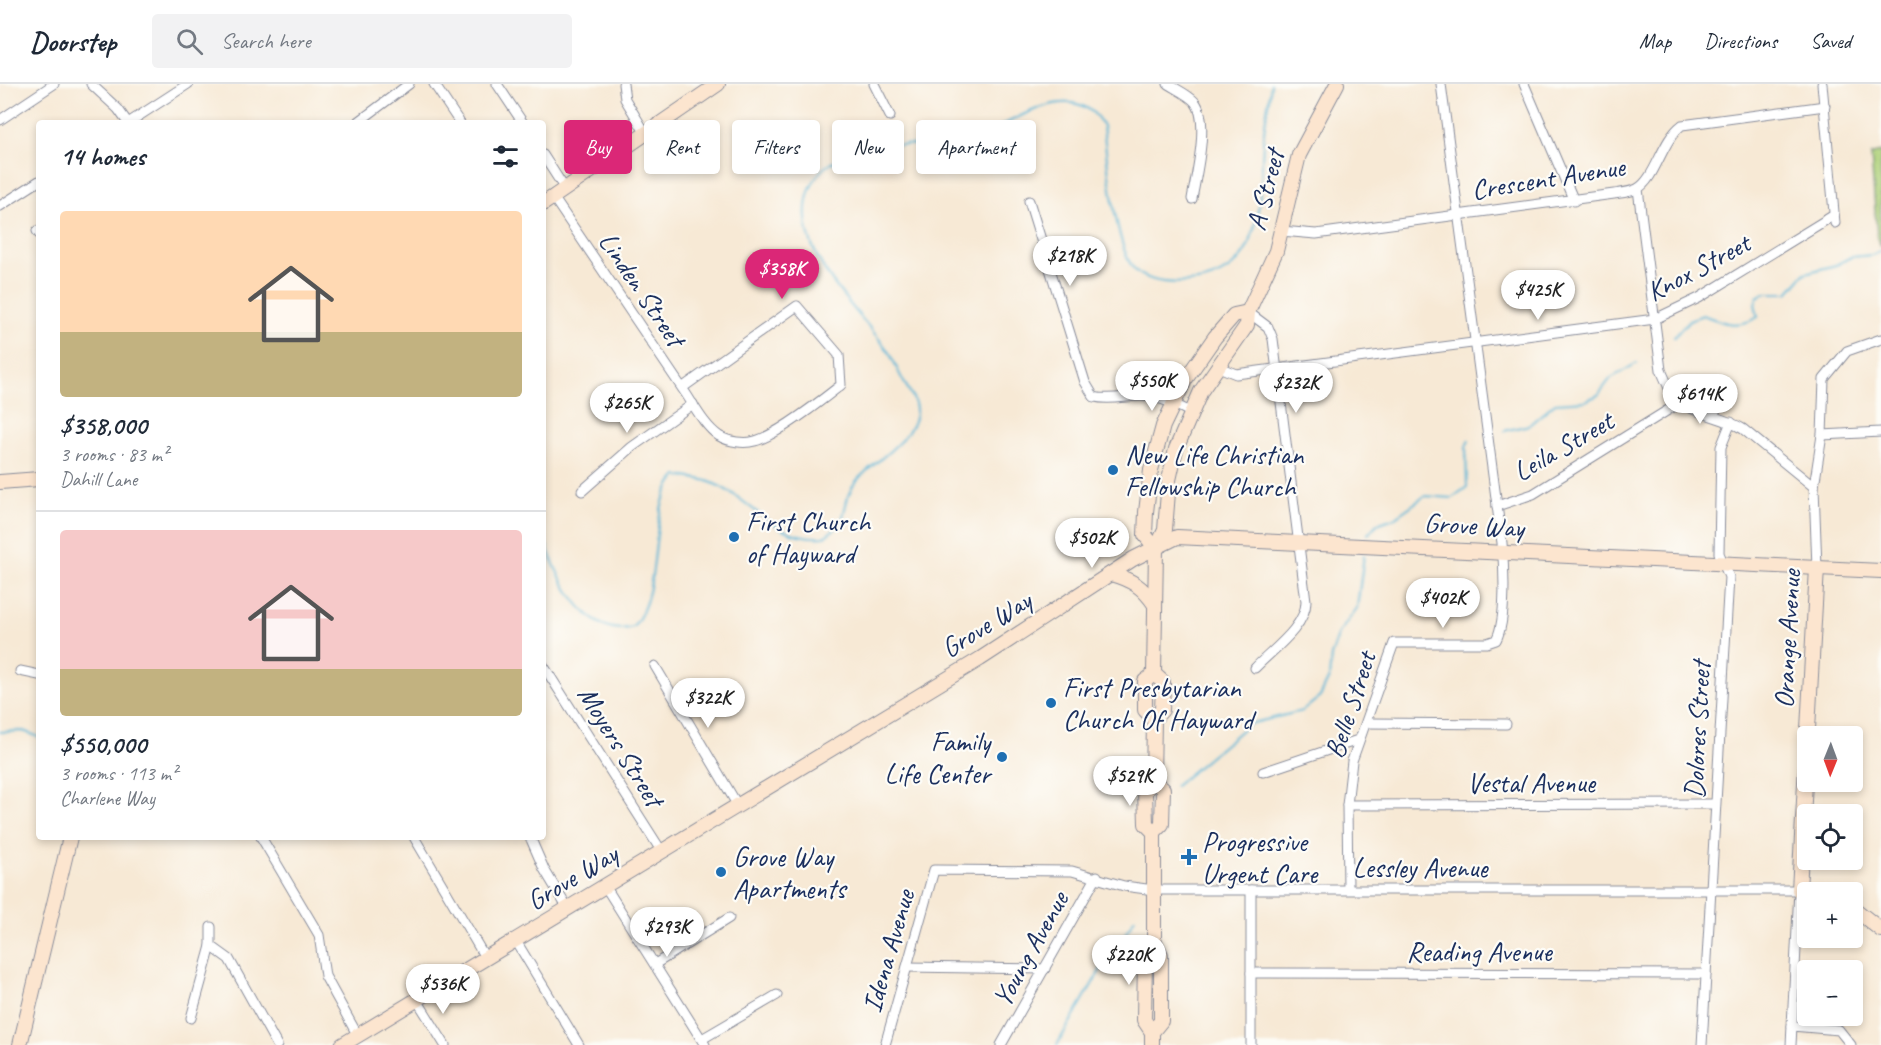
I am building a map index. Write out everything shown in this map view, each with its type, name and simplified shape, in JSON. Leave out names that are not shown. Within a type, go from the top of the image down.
[{"type":"main road","points":[[666,120],[718,84]]},
{"type":"main road","name":"A Street","points":[[1156,549],[1165,530],[1173,463],[1190,412],[1216,366],[1247,325],[1248,312],[1272,264],[1299,155],[1337,84]]},
{"type":"main road","points":[[548,201],[644,135]]},
{"type":"main road","points":[[1152,1039],[1144,1020],[1144,955],[1154,940],[1154,832],[1162,824],[1162,789],[1154,781],[1154,719],[1162,711],[1163,682],[1154,674],[1156,549],[1145,535],[1149,484],[1157,444],[1173,404],[1192,368],[1234,315],[1248,312]]},
{"type":"main road","points":[[0,482],[36,478]]},
{"type":"main road","name":"Grove Way","points":[[342,1045],[989,653],[1133,559],[1178,537],[1881,571]]},
{"type":"main road","name":"Orange Avenue","points":[[1800,882],[1817,568]]},
{"type":"main road","points":[[1111,574],[1130,579],[1140,586],[1155,604]]},
{"type":"main road","points":[[20,1045],[69,840]]},
{"type":"main road","points":[[1863,916],[1881,930]]},
{"type":"street","points":[[0,120],[54,84]]},
{"type":"street","points":[[92,84],[126,120]]},
{"type":"street","points":[[133,120],[188,84]]},
{"type":"street","points":[[361,120],[409,84]]},
{"type":"street","points":[[434,84],[458,120]]},
{"type":"street","points":[[497,84],[521,120]]},
{"type":"street","points":[[623,84],[625,99],[644,131]]},
{"type":"street","points":[[874,84],[890,116]]},
{"type":"street","points":[[1168,84],[1194,102],[1199,111],[1202,127],[1192,199]]},
{"type":"street","points":[[1441,84],[1503,552]]},
{"type":"street","points":[[1524,84],[1574,201]]},
{"type":"street","points":[[1822,84],[1825,106]]},
{"type":"street","name":"Crescent Avenue","points":[[1281,231],[1316,234],[1574,201],[1638,189],[1650,176],[1670,135],[1682,125],[1825,106]]},
{"type":"street","name":"Knox Street","points":[[1216,366],[1236,374],[1654,320],[1699,298],[1835,219],[1825,106]]},
{"type":"street","points":[[546,160],[565,189]]},
{"type":"street","points":[[0,206],[36,183]]},
{"type":"street","points":[[1638,189],[1661,370],[1681,402],[1731,422],[1814,487]]},
{"type":"street","name":"Linden Street","points":[[548,201],[693,404],[719,436],[736,443],[755,441],[779,428],[841,384],[839,355],[797,306],[682,388]]},
{"type":"street","points":[[1029,201],[1085,382],[1094,397],[1104,400],[1143,396],[1173,404],[1190,412]]},
{"type":"street","points":[[1248,312],[1271,332],[1306,601],[1305,615],[1255,668]]},
{"type":"street","name":"Orange Avenue","points":[[1817,568],[1814,487],[1822,435],[1824,379],[1847,351],[1881,339]]},
{"type":"street","points":[[1714,415],[1723,388]]},
{"type":"street","name":"Leila Street","points":[[1497,506],[1533,494],[1681,402]]},
{"type":"street","points":[[582,491],[632,447],[693,404]]},
{"type":"street","name":"Dolores Street","points":[[1702,1045],[1729,577],[1719,553],[1721,463],[1722,447],[1731,422]]},
{"type":"street","points":[[1822,435],[1881,432]]},
{"type":"street","name":"Belle Street","points":[[1348,890],[1347,805],[1352,761],[1394,643],[1487,643],[1496,640],[1501,628],[1503,552]]},
{"type":"street","points":[[655,666],[738,806]]},
{"type":"street","name":"Moyers Street","points":[[546,670],[662,852]]},
{"type":"street","points":[[20,671],[36,674]]},
{"type":"street","points":[[1367,723],[1506,724]]},
{"type":"street","points":[[1263,771],[1358,740]]},
{"type":"street","name":"Vestal Avenue","points":[[1347,805],[1715,804]]},
{"type":"street","points":[[263,840],[319,935],[325,976],[358,1036]]},
{"type":"street","points":[[416,840],[486,959]]},
{"type":"street","points":[[531,840],[544,869],[568,909]]},
{"type":"street","name":"Lessley Avenue","points":[[934,870],[1072,871],[1097,876],[1124,886],[1154,890],[1797,890]]},
{"type":"street","name":"Idena Avenue","points":[[885,1045],[934,870]]},
{"type":"street","name":"Young Avenue","points":[[1001,1045],[1097,876]]},
{"type":"street","points":[[605,886],[703,1042],[777,995]]},
{"type":"street","points":[[1251,890],[1251,1045]]},
{"type":"street","points":[[655,964],[729,918]]},
{"type":"street","points":[[190,1018],[211,946],[211,927]]},
{"type":"street","points":[[516,941],[579,1045]]},
{"type":"street","name":"Orange Avenue","points":[[1791,1045],[1797,941]]},
{"type":"street","points":[[211,946],[229,959],[277,1045]]},
{"type":"street","points":[[907,967],[1045,969]]},
{"type":"street","name":"Reading Avenue","points":[[1251,973],[1706,974]]},
{"type":"street","points":[[417,1000],[445,1045]]},
{"type":"street","points":[[1792,1026],[1839,1030],[1851,1045]]},
{"type":"green space","points":[[1881,151],[1881,247],[1877,236],[1871,155]]},
{"type":"waterway","points":[[546,544],[555,567],[574,600],[587,614],[601,624],[616,629],[633,627],[643,611],[649,592],[662,507],[668,490],[677,476],[706,481],[725,489],[776,526],[790,532],[824,537],[840,525],[848,495],[854,484],[901,440],[914,422],[916,409],[913,398],[889,352],[828,274],[816,254],[808,233],[806,211],[810,189],[819,172],[828,165],[858,154],[897,146],[915,145],[946,151],[964,151],[975,146],[1001,126],[1028,112],[1056,104],[1070,103],[1083,106],[1094,113],[1103,126],[1117,225],[1129,261],[1136,271],[1150,279],[1174,283],[1198,281],[1221,274],[1234,265],[1244,253],[1253,234],[1260,195],[1264,136],[1271,84]]},
{"type":"waterway","points":[[1674,337],[1689,320],[1703,315],[1730,324],[1751,321],[1758,317],[1755,304],[1757,297],[1765,293],[1788,293],[1805,273],[1836,265],[1851,257],[1872,255],[1881,251]]},
{"type":"waterway","points":[[1504,431],[1529,425],[1555,403],[1585,401],[1598,395],[1611,378],[1637,363]]},
{"type":"waterway","points":[[1368,534],[1377,524],[1394,518],[1425,496],[1452,498],[1467,487],[1466,447],[1469,440]]},
{"type":"waterway","points":[[1175,786],[1249,724],[1302,711],[1320,697],[1329,678],[1331,656],[1339,633],[1357,608],[1364,555]]},
{"type":"waterway","points":[[0,732],[23,731],[36,736]]},
{"type":"waterway","points":[[1057,1045],[1101,969],[1120,951],[1126,932],[1135,918]]},
{"type":"place","name":"New Life Christian Fellowship Church","points":[[1113,470]]},
{"type":"place","name":"First Church of Hayward","points":[[734,537]]},
{"type":"place","name":"First Presbytarian Church Of Hayward","points":[[1051,703]]},
{"type":"place","name":"Family Life Center","points":[[1002,757]]},
{"type":"place","name":"Progressive Urgent Care","points":[[1189,857]]},
{"type":"place","name":"Grove Way Apartments","points":[[721,872]]}]
